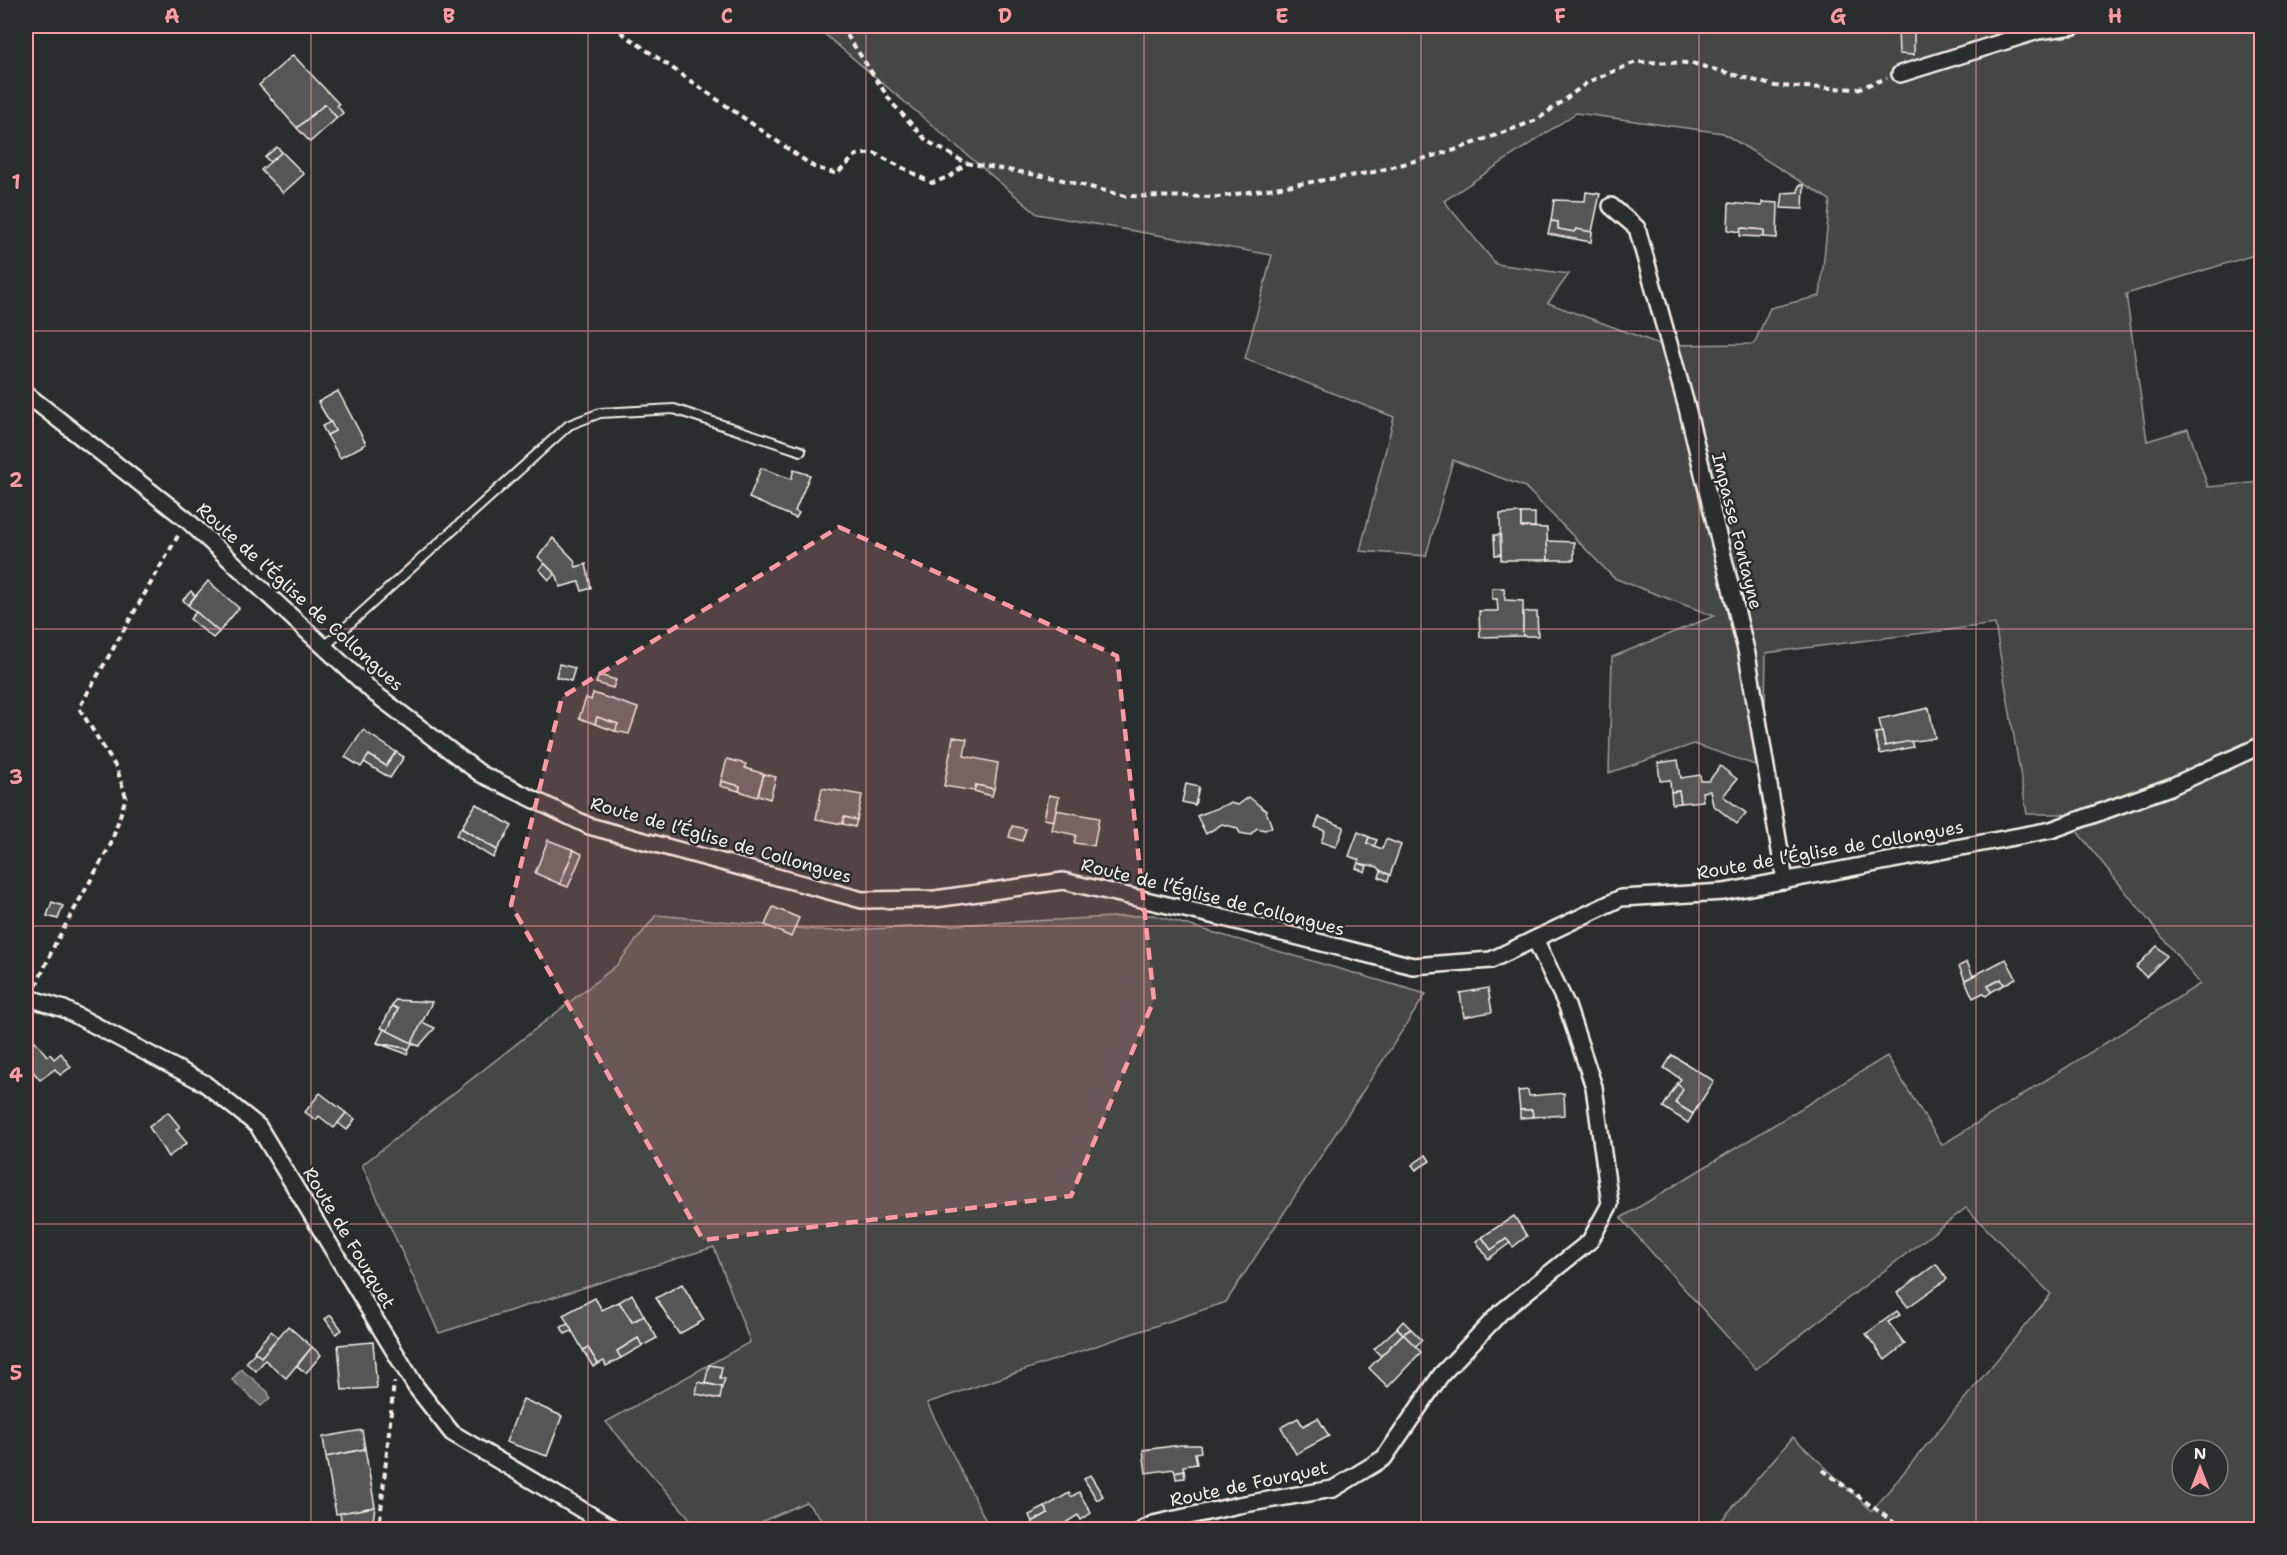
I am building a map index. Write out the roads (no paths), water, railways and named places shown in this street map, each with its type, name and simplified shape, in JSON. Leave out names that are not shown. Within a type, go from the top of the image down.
[{"type":"street","points":[[1900,74],[2038,31],[2074,26]]},
{"type":"street","name":"Impasse Fontayne","points":[[1611,206],[1637,228],[1687,408],[1747,654],[1785,881]]},
{"type":"street","name":"Route de l’Église de Collongues","points":[[26,394],[187,520],[374,693],[481,774],[589,826],[862,900],[935,899],[1063,881],[1224,918],[1413,966],[1491,960],[1621,898],[1724,892],[2051,830],[2170,787],[2262,745]]},
{"type":"street","name":"Route de Fourquet","points":[[1142,1530],[1153,1524],[1239,1504],[1333,1489],[1384,1458],[1442,1375],[1500,1313],[1590,1241],[1610,1204],[1593,1087],[1567,1006],[1535,939]]},
{"type":"street","name":"Route de Fourquet","points":[[28,998],[64,1009],[204,1083],[258,1126],[416,1387],[452,1433],[616,1530]]},
{"type":"lane","points":[[324,647],[569,425],[600,413],[674,409],[801,451]]}]
